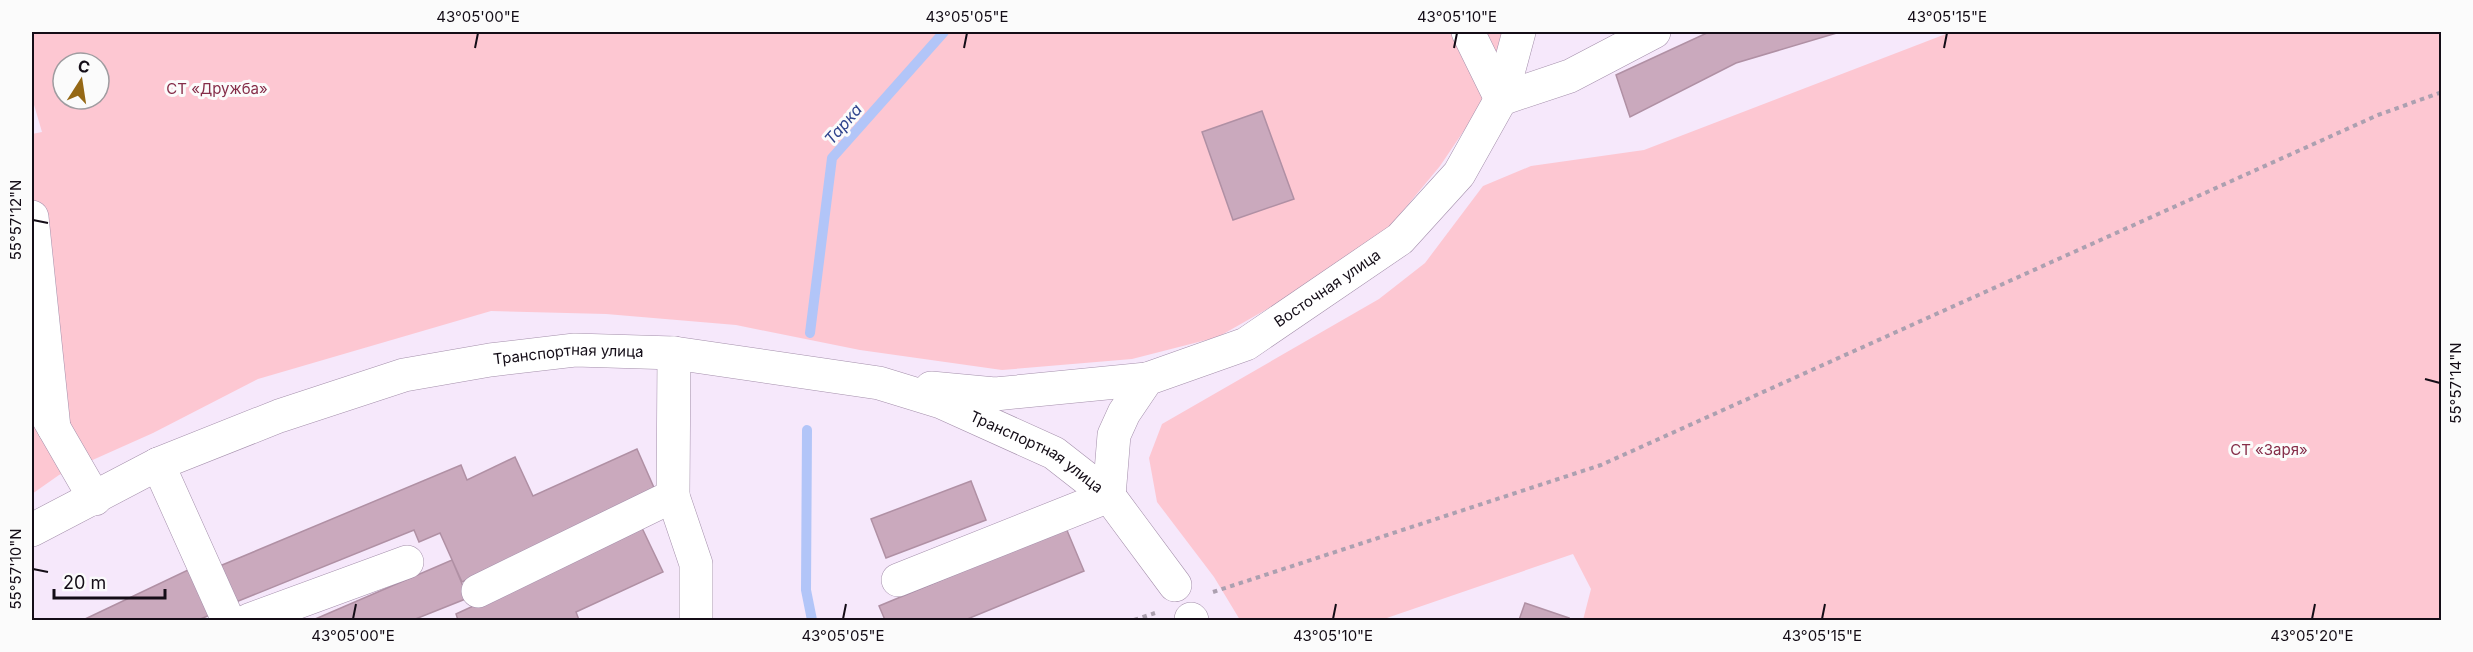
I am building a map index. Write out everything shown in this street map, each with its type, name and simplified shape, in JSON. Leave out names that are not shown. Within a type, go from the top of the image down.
[{"type":"street","points":[[1468,32],[1502,99],[1570,76],[1654,32]]},
{"type":"street","name":"Восточная улица","points":[[879,383],[995,394],[1147,379],[1246,344],[1400,239],[1458,174],[1502,99],[1519,32]]},
{"type":"street","points":[[32,217],[54,428]]},
{"type":"street","name":"Транспортная улица","points":[[32,530],[158,464],[279,416],[404,375],[490,360],[575,350],[674,353],[879,383],[941,402],[1054,453],[1109,496],[1187,605]]},
{"type":"street","points":[[674,353],[673,496],[696,564],[696,621]]},
{"type":"street","points":[[898,580],[1109,496],[1114,435],[1124,413],[1147,379]]},
{"type":"street","points":[[32,390],[95,499]]},
{"type":"street","points":[[158,464],[228,621]]},
{"type":"street","points":[[478,591],[673,496]]},
{"type":"street","points":[[249,621],[407,562]]},
{"type":"path","points":[[1134,621],[1601,465],[2378,115],[2442,92]]},
{"type":"green space","name":"СТ «Дружба»","points":[[32,32],[1504,32],[1488,95],[1440,166],[1387,230],[1309,285],[1218,337],[1132,359],[1002,370],[860,350],[736,325],[606,314],[491,311],[258,379],[153,433],[59,475],[32,494],[32,134],[42,132],[32,98]]},
{"type":"green space","name":"СТ «Заря»","points":[[1951,32],[2441,32],[2441,620],[1583,620],[1591,589],[1573,554],[1381,620],[1240,620],[1214,577],[1157,502],[1149,458],[1162,424],[1379,299],[1425,263],[1483,186],[1531,166],[1644,150]]},
{"type":"building","points":[[1709,32],[1840,32],[1736,63],[1630,117],[1616,75]]},
{"type":"building","points":[[1262,111],[1294,199],[1233,220],[1202,132]]},
{"type":"building","points":[[637,449],[655,490],[462,582],[440,533],[419,542],[414,530],[231,604],[215,568],[461,465],[467,480],[515,457],[533,496]]},
{"type":"building","points":[[971,481],[986,520],[886,558],[871,519]]},
{"type":"building","points":[[642,528],[663,572],[576,612],[579,620],[458,620],[456,614]]},
{"type":"building","points":[[1066,528],[1084,571],[965,620],[885,620],[879,606]]},
{"type":"building","points":[[452,560],[468,598],[413,620],[313,620]]},
{"type":"building","points":[[188,570],[210,615],[198,620],[83,620]]},
{"type":"building","points":[[1525,603],[1569,618],[1568,620],[1519,620]]},
{"type":"waterway","name":"Тарка","points":[[810,333],[832,158],[944,32]]},
{"type":"waterway","name":"Тарка","points":[[807,430],[806,590],[812,620]]}]
